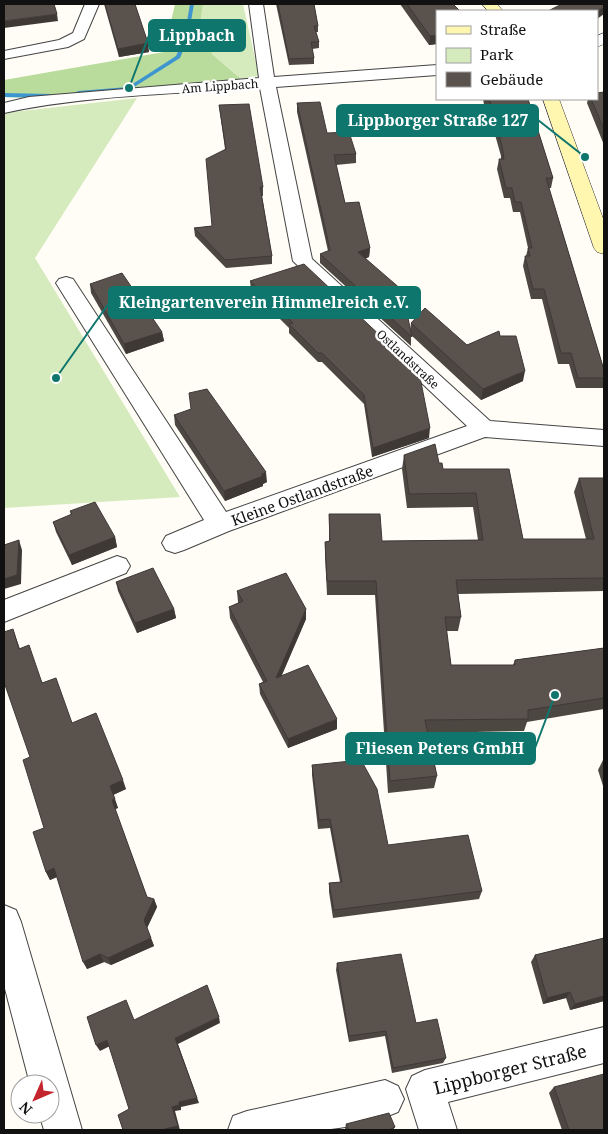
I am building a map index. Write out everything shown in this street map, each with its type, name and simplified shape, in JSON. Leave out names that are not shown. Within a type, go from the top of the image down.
[{"type":"main road","points":[[551,100],[604,248]]},
{"type":"street","points":[[4,54],[63,44],[79,36],[92,4]]},
{"type":"street","name":"Ostlandstraße","points":[[256,4],[269,92],[303,261],[484,430]]},
{"type":"street","name":"Am Lippbach","points":[[4,108],[29,102],[101,95],[269,92],[436,70]]},
{"type":"street","name":"Kleine Ostlandstraße","points":[[66,283],[220,524],[484,430]]},
{"type":"street","points":[[484,430],[604,438]]},
{"type":"street","points":[[175,543],[220,524]]},
{"type":"street","points":[[4,611],[117,566]]},
{"type":"street","points":[[4,922],[47,1074]]},
{"type":"street","name":"Lippborger Straße","points":[[438,1130],[425,1089],[604,1046]]},
{"type":"street","points":[[247,1130],[385,1099]]},
{"type":"green space","points":[[175,4],[203,4],[200,27],[213,55],[241,79],[31,98],[4,97],[4,80],[164,52]]},
{"type":"green space","points":[[203,4],[243,4],[259,76],[241,79],[213,55],[200,27]]},
{"type":"green space","points":[[137,98],[35,258],[180,497],[4,508],[4,113]]},
{"type":"building","points":[[4,4],[54,4],[57,14],[4,21]]},
{"type":"building","points":[[105,4],[135,4],[148,43],[118,49]]},
{"type":"building","points":[[278,4],[314,4],[318,26],[314,26],[319,42],[311,42],[314,58],[289,59]]},
{"type":"building","points":[[407,4],[453,4],[459,10],[436,10],[436,35],[430,36]]},
{"type":"building","points":[[562,4],[604,4],[604,7],[598,10],[550,10]]},
{"type":"building","points":[[604,92],[604,129],[591,100],[598,100],[598,93]]},
{"type":"building","points":[[528,100],[553,178],[546,178],[604,370],[604,378],[578,378],[571,353],[561,353],[544,289],[533,289],[525,256],[530,256],[528,248],[532,248],[521,202],[515,202],[512,188],[506,188],[499,159],[504,159],[502,146],[490,101],[486,101]]},
{"type":"building","points":[[320,102],[327,133],[349,132],[356,154],[334,155],[345,203],[359,202],[370,248],[358,252],[402,290],[412,337],[320,254],[330,250],[297,103]]},
{"type":"building","points":[[249,104],[263,187],[260,187],[272,256],[225,260],[194,228],[212,226],[206,159],[226,149],[219,105]]},
{"type":"building","points":[[304,264],[419,372],[430,428],[373,448],[364,395],[322,353],[318,353],[289,324],[293,323],[250,281]]},
{"type":"building","points":[[122,273],[162,332],[124,344],[90,284]]},
{"type":"building","points":[[425,308],[467,345],[499,331],[500,336],[516,336],[525,371],[483,389],[411,323]]},
{"type":"building","points":[[207,389],[266,472],[261,474],[263,476],[224,491],[174,415],[191,409],[189,393]]},
{"type":"building","points":[[435,444],[439,463],[442,463],[443,469],[509,469],[523,539],[594,539],[579,478],[604,478],[604,578],[456,580],[461,617],[445,617],[451,665],[515,665],[515,660],[604,648],[604,698],[528,710],[528,719],[425,720],[437,776],[390,781],[376,581],[327,581],[325,542],[330,541],[329,514],[380,514],[382,541],[483,540],[476,493],[409,494],[404,455]]},
{"type":"building","points":[[95,502],[115,537],[69,555],[53,522],[72,514],[70,511]]},
{"type":"building","points":[[19,540],[17,575],[4,579],[4,545]]},
{"type":"building","points":[[153,568],[174,609],[135,623],[116,582]]},
{"type":"building","points":[[286,573],[306,609],[276,678],[308,665],[337,719],[288,739],[259,684],[267,681],[229,607],[243,601],[237,591]]},
{"type":"building","points":[[13,629],[19,649],[29,645],[42,683],[56,678],[72,723],[96,713],[123,780],[110,786],[115,799],[112,800],[147,897],[154,899],[144,920],[151,938],[108,958],[100,954],[83,962],[54,868],[46,872],[33,832],[44,828],[23,760],[30,757],[4,682],[4,632]]},
{"type":"building","points":[[361,760],[377,789],[388,845],[468,835],[482,891],[334,910],[329,883],[342,882],[330,819],[319,820],[312,765]]},
{"type":"building","points":[[604,938],[604,996],[575,1004],[570,992],[547,998],[535,955]]},
{"type":"building","points":[[401,954],[416,1023],[437,1019],[446,1058],[393,1068],[386,1031],[349,1036],[337,963]]},
{"type":"building","points":[[207,985],[219,1017],[175,1038],[197,1098],[179,1102],[179,1105],[172,1107],[178,1126],[161,1130],[123,1130],[118,1115],[129,1109],[107,1040],[96,1045],[87,1017],[126,1000],[134,1020]]},
{"type":"building","points":[[604,1074],[604,1130],[569,1130],[554,1087]]},
{"type":"building","points":[[389,1113],[395,1127],[389,1130],[349,1130],[346,1124]]},
{"type":"waterway","points":[[78,93],[129,88],[178,57],[186,39],[192,4]]},
{"type":"waterway","points":[[4,95],[50,96]]},
{"type":"place","name":"Lippbach","points":[[129,88]]},
{"type":"place","name":"Lippborger Straße 127","points":[[585,157]]},
{"type":"place","name":"Kleingartenverein Himmelreich e.V.","points":[[56,378]]},
{"type":"place","name":"Fliesen Peters GmbH","points":[[555,695]]}]
